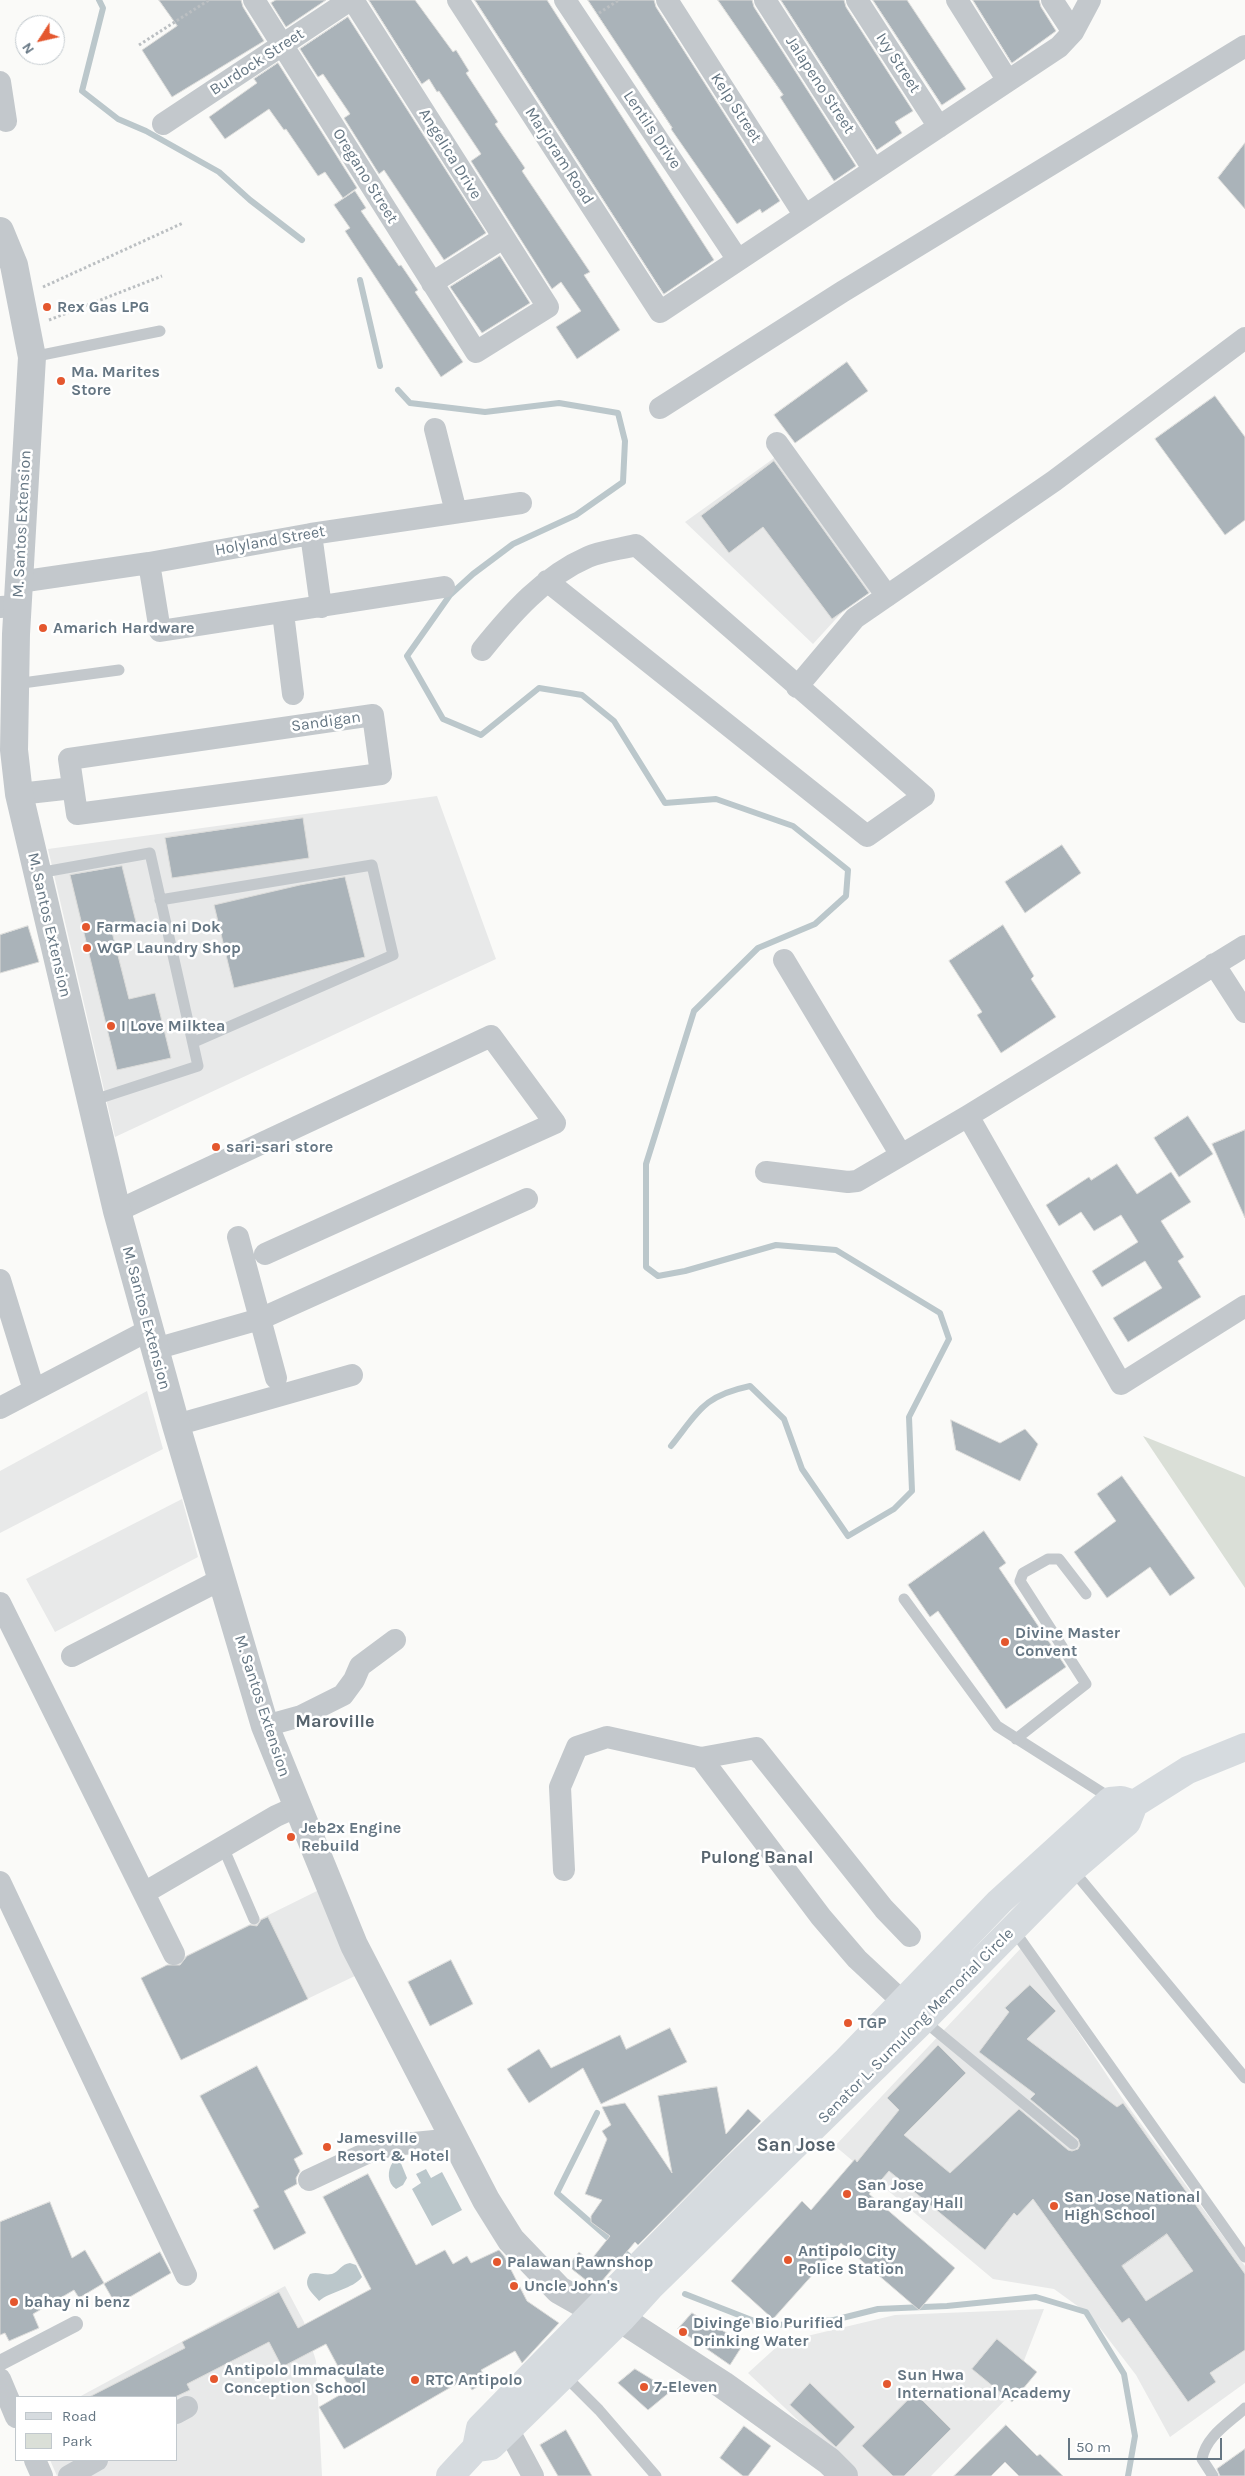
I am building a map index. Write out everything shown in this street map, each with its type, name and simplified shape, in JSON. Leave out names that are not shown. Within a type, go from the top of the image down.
[{"type":"main road","name":"Senator L. Sumulong Memorial Circle","points":[[476,2448],[491,2446],[564,2375],[608,2315],[734,2170],[847,2060],[999,1902],[1122,1803],[1188,1770],[1245,1747]]},
{"type":"main road","name":"Senator L. Sumulong Memorial Circle","points":[[450,2476],[476,2448],[480,2428],[608,2315],[650,2287],[923,2020],[1072,1870],[1127,1822],[1122,1803]]},
{"type":"street","name":"Oregano Street","points":[[254,0],[476,352]]},
{"type":"street","name":"Burdock Street","points":[[163,124],[352,0]]},
{"type":"street","name":"Angelica Drive","points":[[352,0],[548,307],[476,352]]},
{"type":"street","name":"Marjoram Road","points":[[458,0],[660,312],[738,260]]},
{"type":"street","name":"Lentils Drive","points":[[565,0],[738,260]]},
{"type":"street","name":"Kelp Street","points":[[667,0],[805,216]]},
{"type":"street","name":"Jalapeno Street","points":[[765,0],[874,170]]},
{"type":"street","name":"Ivy Street","points":[[857,0],[939,127]]},
{"type":"street","points":[[956,0],[1008,81]]},
{"type":"street","points":[[1052,0],[1073,32]]},
{"type":"street","points":[[738,260],[1059,47],[1073,32],[1090,0]]},
{"type":"street","points":[[660,408],[842,292],[1245,46]]},
{"type":"street","points":[[0,82],[6,121]]},
{"type":"street","name":"M. Santos Extension","points":[[0,231],[14,265],[22,297],[32,357],[8,633],[15,684],[14,750],[19,794],[36,873],[117,1211],[176,1425],[265,1726],[296,1807],[354,1944],[486,2200],[511,2240],[558,2290],[608,2315],[723,2385],[829,2461],[844,2476]]},
{"type":"street","points":[[432,283],[504,238]]},
{"type":"street","points":[[797,687],[855,618],[1054,481],[1245,338]]},
{"type":"street","points":[[434,429],[456,512]]},
{"type":"street","points":[[777,443],[887,596]]},
{"type":"street","name":"Holyland Street","points":[[12,598],[148,563],[311,534],[521,503]]},
{"type":"street","points":[[311,534],[321,607]]},
{"type":"street","points":[[482,650],[503,624],[547,582],[588,557],[636,545],[924,796],[867,836],[547,582]]},
{"type":"street","points":[[148,563],[160,631],[444,587]]},
{"type":"street","points":[[283,613],[293,694]]},
{"type":"street","name":"Sandigan","points":[[373,715],[381,774],[77,814],[73,788],[69,759],[373,715]]},
{"type":"street","points":[[19,794],[73,788]]},
{"type":"street","points":[[766,1172],[848,1182],[858,1181],[968,1116],[1245,946]]},
{"type":"street","points":[[784,960],[901,1155]]},
{"type":"street","points":[[1214,964],[1245,1012]]},
{"type":"street","points":[[117,1211],[491,1036],[555,1122],[265,1254]]},
{"type":"street","points":[[968,1116],[1121,1384],[1245,1306]]},
{"type":"street","points":[[0,1408],[34,1390],[152,1339],[260,1319],[527,1199]]},
{"type":"street","points":[[238,1237],[276,1378]]},
{"type":"street","points":[[0,1280],[34,1390]]},
{"type":"street","points":[[176,1425],[352,1375]]},
{"type":"street","points":[[72,1656],[222,1579]]},
{"type":"street","points":[[0,1603],[174,1954]]},
{"type":"street","points":[[265,1726],[301,1716],[343,1695],[354,1680],[360,1666],[395,1640]]},
{"type":"street","points":[[564,1870],[560,1787],[576,1747],[607,1737],[701,1758],[756,1748],[884,1909],[910,1936]]},
{"type":"street","points":[[701,1758],[821,1917],[857,1959],[902,2001]]},
{"type":"street","points":[[144,1893],[276,1816],[296,1807]]},
{"type":"street","points":[[0,1882],[186,2275]]},
{"type":"street","points":[[309,2180],[371,2151],[386,2147],[455,2139]]},
{"type":"street","points":[[0,2363],[74,2324]]},
{"type":"street","points":[[0,2380],[15,2415]]},
{"type":"street","points":[[508,2430],[533,2476]]},
{"type":"street","points":[[35,2461],[42,2476]]},
{"type":"street","points":[[69,2476],[95,2461]]},
{"type":"lane","points":[[32,357],[160,331]]},
{"type":"lane","points":[[15,684],[119,670]]},
{"type":"lane","points":[[36,873],[150,853],[198,1066],[90,1101]]},
{"type":"lane","points":[[160,900],[372,864],[393,955],[194,1042]]},
{"type":"lane","points":[[1016,1739],[1086,1684],[1020,1581],[1023,1573],[1048,1559],[1059,1559],[1086,1594]]},
{"type":"lane","points":[[904,1599],[997,1726],[1101,1792],[1122,1803]]},
{"type":"lane","points":[[223,1847],[254,1919]]},
{"type":"lane","points":[[1072,1870],[1245,2078]]},
{"type":"lane","points":[[1013,1929],[1245,2257]]},
{"type":"lane","points":[[923,2020],[1073,2144]]},
{"type":"lane","points":[[564,2375],[599,2410],[656,2476]]},
{"type":"lane","points":[[1213,2476],[1202,2459],[1204,2449],[1210,2440],[1245,2408]]},
{"type":"path","points":[[139,45],[209,0]]},
{"type":"path","points":[[22,297],[183,223]]},
{"type":"path","points":[[28,328],[162,276]]},
{"type":"shaded area","points":[[777,456],[876,589],[845,609],[813,644],[685,522]]},
{"type":"shaded area","points":[[437,796],[496,959],[115,1137],[48,849]]},
{"type":"shaded area","points":[[147,1391],[163,1449],[0,1533],[0,1471]]},
{"type":"shaded area","points":[[182,1499],[198,1557],[55,1632],[26,1579]]},
{"type":"shaded area","points":[[321,1889],[361,1973],[181,2060],[141,1978]]},
{"type":"shaded area","name":"San Jose National High School","points":[[1022,1947],[1122,2098],[1245,2266],[1245,2383],[1170,2437],[1136,2375],[1090,2315],[1054,2289],[993,2279],[835,2146]]},
{"type":"shaded area","points":[[400,2161],[407,2178],[403,2185],[396,2189],[391,2183],[389,2172],[393,2162]]},
{"type":"shaded area","points":[[426,2169],[431,2178],[442,2172],[462,2210],[432,2226],[412,2189],[421,2183],[416,2174]]},
{"type":"shaded area","points":[[350,2263],[356,2265],[362,2277],[353,2284],[319,2301],[307,2285],[310,2274],[332,2274]]},
{"type":"shaded area","name":"Antipolo Immaculate Conception School","points":[[285,2286],[304,2322],[316,2361],[322,2476],[57,2476],[50,2461],[178,2461],[178,2396],[81,2396]]},
{"type":"shaded area","name":"Sun Hwa International Academy","points":[[1044,2309],[1011,2394],[931,2476],[857,2476],[748,2373],[782,2342],[895,2315]]},
{"type":"green space","points":[[1143,1436],[1245,1477],[1245,1588]]},
{"type":"building","points":[[159,0],[241,0],[243,7],[264,41],[172,97],[142,50],[177,26]]},
{"type":"building","points":[[276,0],[326,0],[286,27],[271,3]]},
{"type":"building","points":[[369,0],[415,0],[453,52],[456,50],[469,71],[466,73],[498,122],[495,124],[525,168],[522,171],[590,272],[584,275],[620,330],[577,359],[556,327],[581,311],[561,282],[552,289],[471,161],[481,154],[429,79],[422,84]]},
{"type":"building","points":[[475,0],[547,0],[714,260],[664,294]]},
{"type":"building","points":[[588,0],[654,0],[656,7],[780,201],[762,213],[760,209],[737,224],[671,129]]},
{"type":"building","points":[[718,0],[752,0],[754,7],[856,166],[834,181],[780,97],[783,95]]},
{"type":"building","points":[[781,0],[844,0],[846,7],[913,111],[895,122],[902,133],[877,150]]},
{"type":"building","points":[[873,0],[907,0],[966,89],[942,105]]},
{"type":"building","points":[[973,0],[1039,0],[1041,7],[1056,31],[1012,63]]},
{"type":"building","points":[[348,17],[486,233],[444,260],[384,170],[379,174],[344,118],[350,114],[323,74],[318,77],[300,49]]},
{"type":"building","points":[[278,63],[357,188],[343,198],[325,172],[318,176],[286,129],[284,130],[269,109],[225,139],[209,117],[257,83],[254,79]]},
{"type":"building","points":[[1245,143],[1245,209],[1218,178]]},
{"type":"building","points":[[355,191],[366,208],[361,211],[418,290],[415,292],[463,362],[441,377],[345,231],[350,228],[334,205]]},
{"type":"building","points":[[500,256],[530,303],[482,333],[450,287]]},
{"type":"building","points":[[847,362],[868,391],[795,443],[774,415]]},
{"type":"building","points":[[1215,396],[1245,437],[1245,520],[1225,535],[1155,439]]},
{"type":"building","points":[[774,461],[869,593],[832,619],[763,527],[729,553],[701,516]]},
{"type":"building","points":[[303,818],[309,858],[172,878],[165,838]]},
{"type":"building","points":[[1062,845],[1081,873],[1025,913],[1005,882]]},
{"type":"building","points":[[122,866],[137,926],[112,932],[129,999],[155,993],[171,1058],[117,1070],[70,875]]},
{"type":"building","points":[[345,877],[365,957],[234,988],[214,905],[300,885]]},
{"type":"building","points":[[1003,925],[1034,976],[1031,979],[1056,1017],[1001,1053],[977,1015],[982,1012],[949,961]]},
{"type":"building","points":[[28,926],[39,962],[0,973],[0,935]]},
{"type":"building","points":[[1188,1116],[1213,1154],[1179,1177],[1154,1138]]},
{"type":"building","points":[[1245,1130],[1245,1218],[1212,1144]]},
{"type":"building","points":[[1117,1164],[1137,1194],[1171,1172],[1191,1202],[1161,1221],[1184,1257],[1178,1261],[1201,1297],[1128,1342],[1113,1318],[1162,1288],[1145,1261],[1102,1287],[1092,1271],[1138,1242],[1121,1215],[1094,1231],[1081,1212],[1059,1226],[1046,1205],[1089,1177],[1091,1180]]},
{"type":"building","points":[[951,1420],[1000,1443],[1025,1429],[1038,1444],[1020,1481],[956,1450]]},
{"type":"building","points":[[1122,1476],[1195,1578],[1170,1596],[1150,1567],[1107,1598],[1074,1552],[1116,1521],[1097,1494]]},
{"type":"building","name":"Divine Master Convent","points":[[984,1531],[1006,1563],[999,1568],[1066,1667],[1006,1709],[938,1611],[930,1617],[908,1585]]},
{"type":"building","points":[[268,1917],[308,1999],[181,2060],[141,1978],[167,1965],[180,1965],[187,1956],[250,1925],[257,1926],[261,1920]]},
{"type":"building","points":[[451,1960],[473,2004],[430,2026],[408,1982]]},
{"type":"building","points":[[1030,1985],[1056,2011],[1027,2039],[1117,2107],[1123,2103],[1245,2274],[1245,2350],[1210,2373],[1216,2382],[1188,2402],[1129,2318],[1122,2323],[1033,2199],[1017,2216],[1014,2213],[985,2250],[889,2171],[869,2194],[955,2268],[919,2310],[841,2243],[773,2319],[731,2281],[802,2201],[811,2210],[855,2159],[857,2162],[899,2110],[887,2098],[938,2045],[966,2073],[904,2135],[950,2173],[1019,2109],[1068,2150],[1078,2149],[1080,2145],[1078,2139],[1030,2099],[1035,2094],[979,2052],[1009,2012],[1005,2008]],"holes":[[[1167,2234],[1193,2271],[1146,2301],[1122,2266]]]},
{"type":"building","points":[[670,2028],[687,2062],[601,2104],[583,2068],[529,2103],[507,2069],[539,2049],[551,2068],[620,2035],[626,2049]]},
{"type":"building","points":[[257,2066],[303,2154],[294,2159],[300,2171],[296,2178],[297,2184],[284,2191],[306,2233],[274,2250],[253,2210],[259,2207],[200,2096]]},
{"type":"building","points":[[717,2087],[726,2134],[748,2109],[761,2121],[638,2245],[635,2242],[596,2288],[568,2266],[579,2252],[590,2261],[610,2236],[591,2222],[591,2216],[602,2200],[585,2194],[607,2139],[602,2131],[611,2125],[602,2107],[625,2103],[672,2173],[658,2096]]},
{"type":"building","points":[[368,2174],[416,2265],[445,2250],[453,2264],[467,2256],[471,2263],[499,2250],[527,2301],[559,2323],[522,2363],[515,2351],[481,2370],[487,2381],[472,2390],[465,2379],[344,2449],[319,2407],[350,2389],[326,2344],[282,2367],[269,2342],[187,2384],[190,2390],[177,2396],[91,2396],[185,2348],[182,2342],[279,2292],[298,2328],[371,2289],[323,2197]]},
{"type":"building","points":[[50,2202],[72,2258],[85,2250],[104,2283],[79,2298],[74,2290],[33,2314],[39,2328],[9,2341],[5,2333],[0,2335],[0,2222]]},
{"type":"building","points":[[160,2252],[171,2273],[116,2305],[104,2284]]},
{"type":"building","points":[[692,2313],[744,2343],[730,2365],[678,2329]]},
{"type":"building","points":[[997,2339],[1037,2372],[1012,2402],[972,2369]]},
{"type":"building","name":"7-Eleven","points":[[635,2369],[671,2391],[648,2410],[618,2383]]},
{"type":"building","points":[[810,2383],[855,2427],[836,2447],[790,2405]]},
{"type":"building","points":[[915,2393],[951,2429],[904,2476],[893,2476],[862,2446]]},
{"type":"building","points":[[1006,2425],[1037,2456],[1040,2454],[1063,2476],[1019,2476],[1005,2462],[991,2476],[954,2476]]},
{"type":"building","points":[[744,2426],[771,2446],[748,2476],[743,2476],[720,2458]]},
{"type":"building","points":[[566,2430],[592,2476],[558,2476],[540,2445]]},
{"type":"building","points":[[1245,2449],[1245,2476],[1220,2476],[1217,2469]]},
{"type":"waterway","points":[[99,0],[103,8],[82,91],[118,119],[146,131],[219,172],[250,200],[302,240]]},
{"type":"waterway","points":[[360,280],[380,366]]},
{"type":"waterway","points":[[398,390],[410,403],[485,412],[559,403],[618,413],[625,441],[623,482],[576,515],[513,544],[473,574],[450,595],[407,656],[443,719],[481,735],[539,688],[582,695],[614,721],[665,803],[716,799],[793,826],[848,870],[846,896],[815,924],[758,948],[694,1011],[646,1164],[646,1267],[658,1276],[685,1271],[776,1245],[836,1250],[940,1313],[949,1339],[909,1417],[912,1491],[894,1509],[848,1536],[802,1469],[784,1419],[750,1386],[734,1390],[712,1400],[696,1414],[671,1446]]},
{"type":"waterway","points":[[597,2113],[557,2193],[630,2257]]},
{"type":"waterway","points":[[685,2294],[767,2326],[834,2320],[878,2309],[947,2306],[1036,2297],[1086,2312],[1124,2374],[1135,2436],[1128,2476]]},
{"type":"place","name":"Rex Gas LPG","points":[[47,307]]},
{"type":"place","name":"Ma. Marites Store","points":[[61,381]]},
{"type":"place","name":"Amarich Hardware","points":[[43,628]]},
{"type":"place","name":"Farmacia ni Dok","points":[[86,927]]},
{"type":"place","name":"WGP Laundry Shop","points":[[87,948]]},
{"type":"place","name":"I Love Milktea","points":[[111,1026]]},
{"type":"place","name":"sari-sari store","points":[[216,1147]]},
{"type":"place","name":"Divine Master Convent","points":[[1005,1642]]},
{"type":"place","name":"Jeb2x Engine Rebuild","points":[[291,1837]]},
{"type":"place","name":"TGP","points":[[848,2023]]},
{"type":"place","name":"Jamesville Resort & Hotel","points":[[327,2147]]},
{"type":"place","name":"San Jose Barangay Hall","points":[[847,2194]]},
{"type":"place","name":"San Jose National High School","points":[[1054,2206]]},
{"type":"place","name":"Antipolo City Police Station","points":[[788,2260]]},
{"type":"place","name":"Palawan Pawnshop","points":[[497,2262]]},
{"type":"place","name":"Uncle John's","points":[[514,2286]]},
{"type":"place","name":"bahay ni benz","points":[[14,2302]]},
{"type":"place","name":"Divinge Bio Purified Drinking Water","points":[[683,2332]]},
{"type":"place","name":"Antipolo Immaculate Conception School","points":[[214,2379]]},
{"type":"place","name":"RTC Antipolo","points":[[415,2380]]},
{"type":"place","name":"Sun Hwa International Academy","points":[[887,2384]]},
{"type":"place","name":"7-Eleven","points":[[644,2387]]},
{"type":"district","name":"Maroville","points":[[335,1722]]},
{"type":"district","name":"Pulong Banal","points":[[757,1858]]},
{"type":"district","name":"San Jose","points":[[796,2146]]}]
